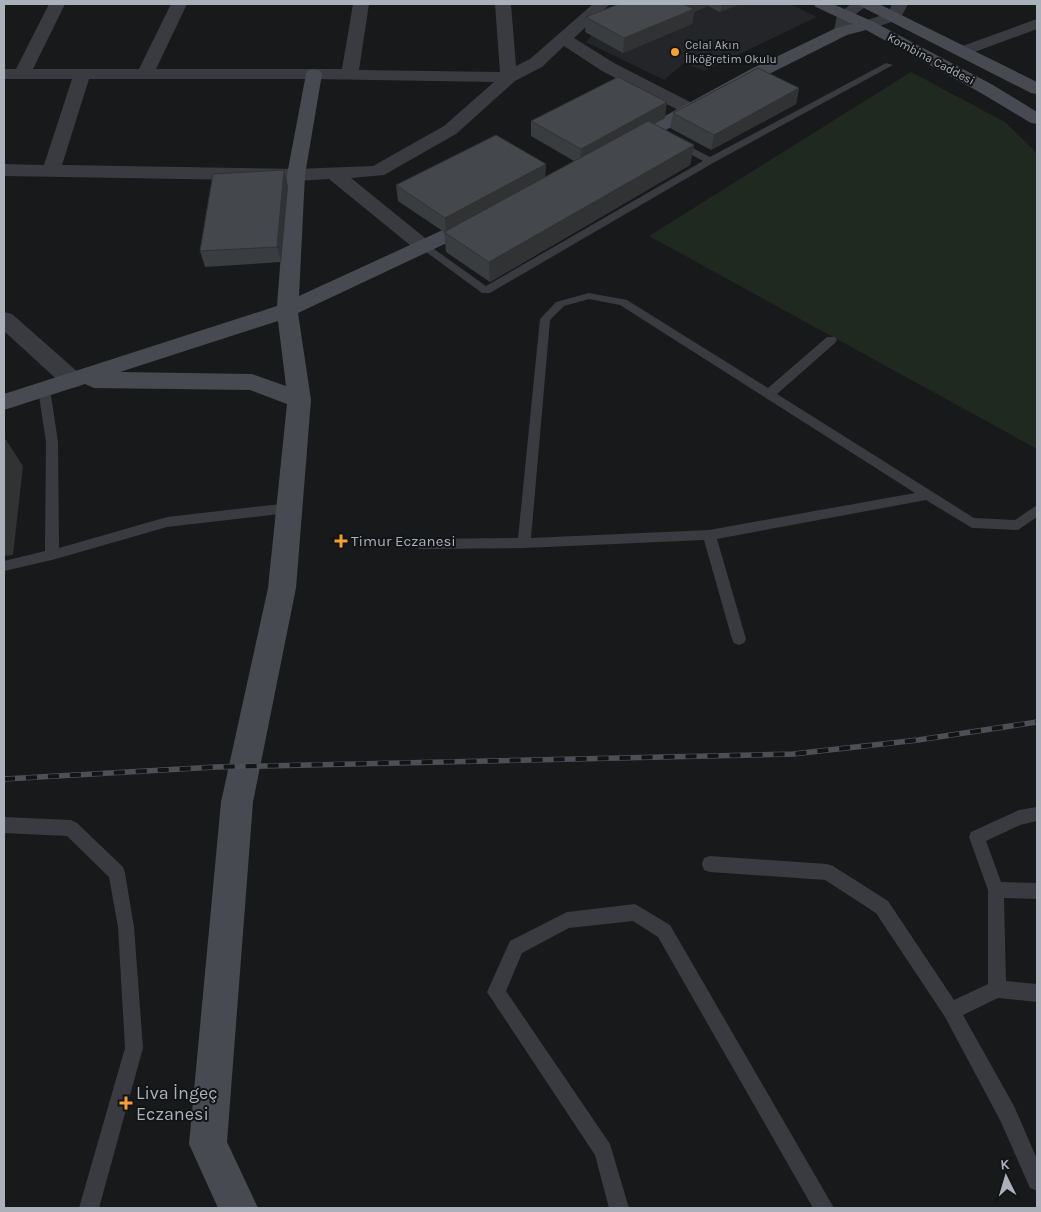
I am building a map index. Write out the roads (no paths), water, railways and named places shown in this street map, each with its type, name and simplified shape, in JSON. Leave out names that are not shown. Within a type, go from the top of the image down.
[{"type":"main road","points":[[821,4],[843,23]]},
{"type":"main road","name":"Kombina Caddesi","points":[[867,4],[897,10],[963,51],[1037,89]]},
{"type":"main road","points":[[609,153],[659,135],[690,109],[843,23],[868,25]]},
{"type":"main road","name":"Kombina Caddesi","points":[[868,25],[987,89],[1037,120]]},
{"type":"main road","points":[[238,1208],[208,1144],[237,802],[282,588],[298,400],[287,310],[296,175],[314,74]]},
{"type":"main road","points":[[4,402],[287,310],[491,215]]},
{"type":"main road","points":[[72,380],[252,382],[298,400]]},
{"type":"street","points":[[22,74],[57,4]]},
{"type":"street","points":[[145,75],[179,4]]},
{"type":"street","points":[[350,75],[361,4]]},
{"type":"street","points":[[504,4],[509,77]]},
{"type":"street","points":[[4,170],[296,175],[378,171],[450,130],[509,77],[536,63],[602,4]]},
{"type":"street","points":[[843,23],[861,4]]},
{"type":"street","points":[[868,25],[897,10]]},
{"type":"street","points":[[963,51],[1037,24]]},
{"type":"street","points":[[564,39],[608,67],[690,109]]},
{"type":"street","points":[[4,74],[314,74],[509,77]]},
{"type":"street","points":[[51,172],[82,75]]},
{"type":"street","points":[[333,173],[423,246]]},
{"type":"street","points":[[4,319],[72,380]]},
{"type":"lane","points":[[423,246],[486,291],[710,161],[889,65]]},
{"type":"lane","points":[[659,135],[710,161]]},
{"type":"lane","points":[[524,543],[544,319],[560,304],[589,296],[622,302],[972,523],[1018,525],[1037,510]]},
{"type":"lane","points":[[769,394],[831,340]]},
{"type":"lane","points":[[44,389],[52,442],[52,555]]},
{"type":"lane","points":[[421,544],[524,543],[709,535],[929,495]]},
{"type":"lane","points":[[4,566],[52,555],[167,522],[289,508]]},
{"type":"lane","points":[[709,535],[739,639]]},
{"type":"lane","points":[[997,989],[996,890],[976,837],[1019,818],[1037,814]]},
{"type":"lane","points":[[4,825],[71,828],[117,873],[126,927],[134,1048],[89,1208]]},
{"type":"lane","points":[[710,864],[827,872],[882,907],[951,1011],[1007,1113],[1037,1181]]},
{"type":"lane","points":[[996,890],[1037,891]]},
{"type":"lane","points":[[619,1208],[603,1151],[496,992],[516,947],[566,920],[635,912],[664,931],[824,1208]]},
{"type":"lane","points":[[951,1011],[997,989],[1037,993]]},
{"type":"railway","points":[[4,779],[216,767],[793,754],[918,740],[1037,722]]},
{"type":"place","name":"Celal Akın İlköğretim Okulu","points":[[675,52]]},
{"type":"place","name":"Timur Eczanesi","points":[[341,541]]},
{"type":"place","name":"Liva İngeç Eczanesi","points":[[126,1103]]}]
